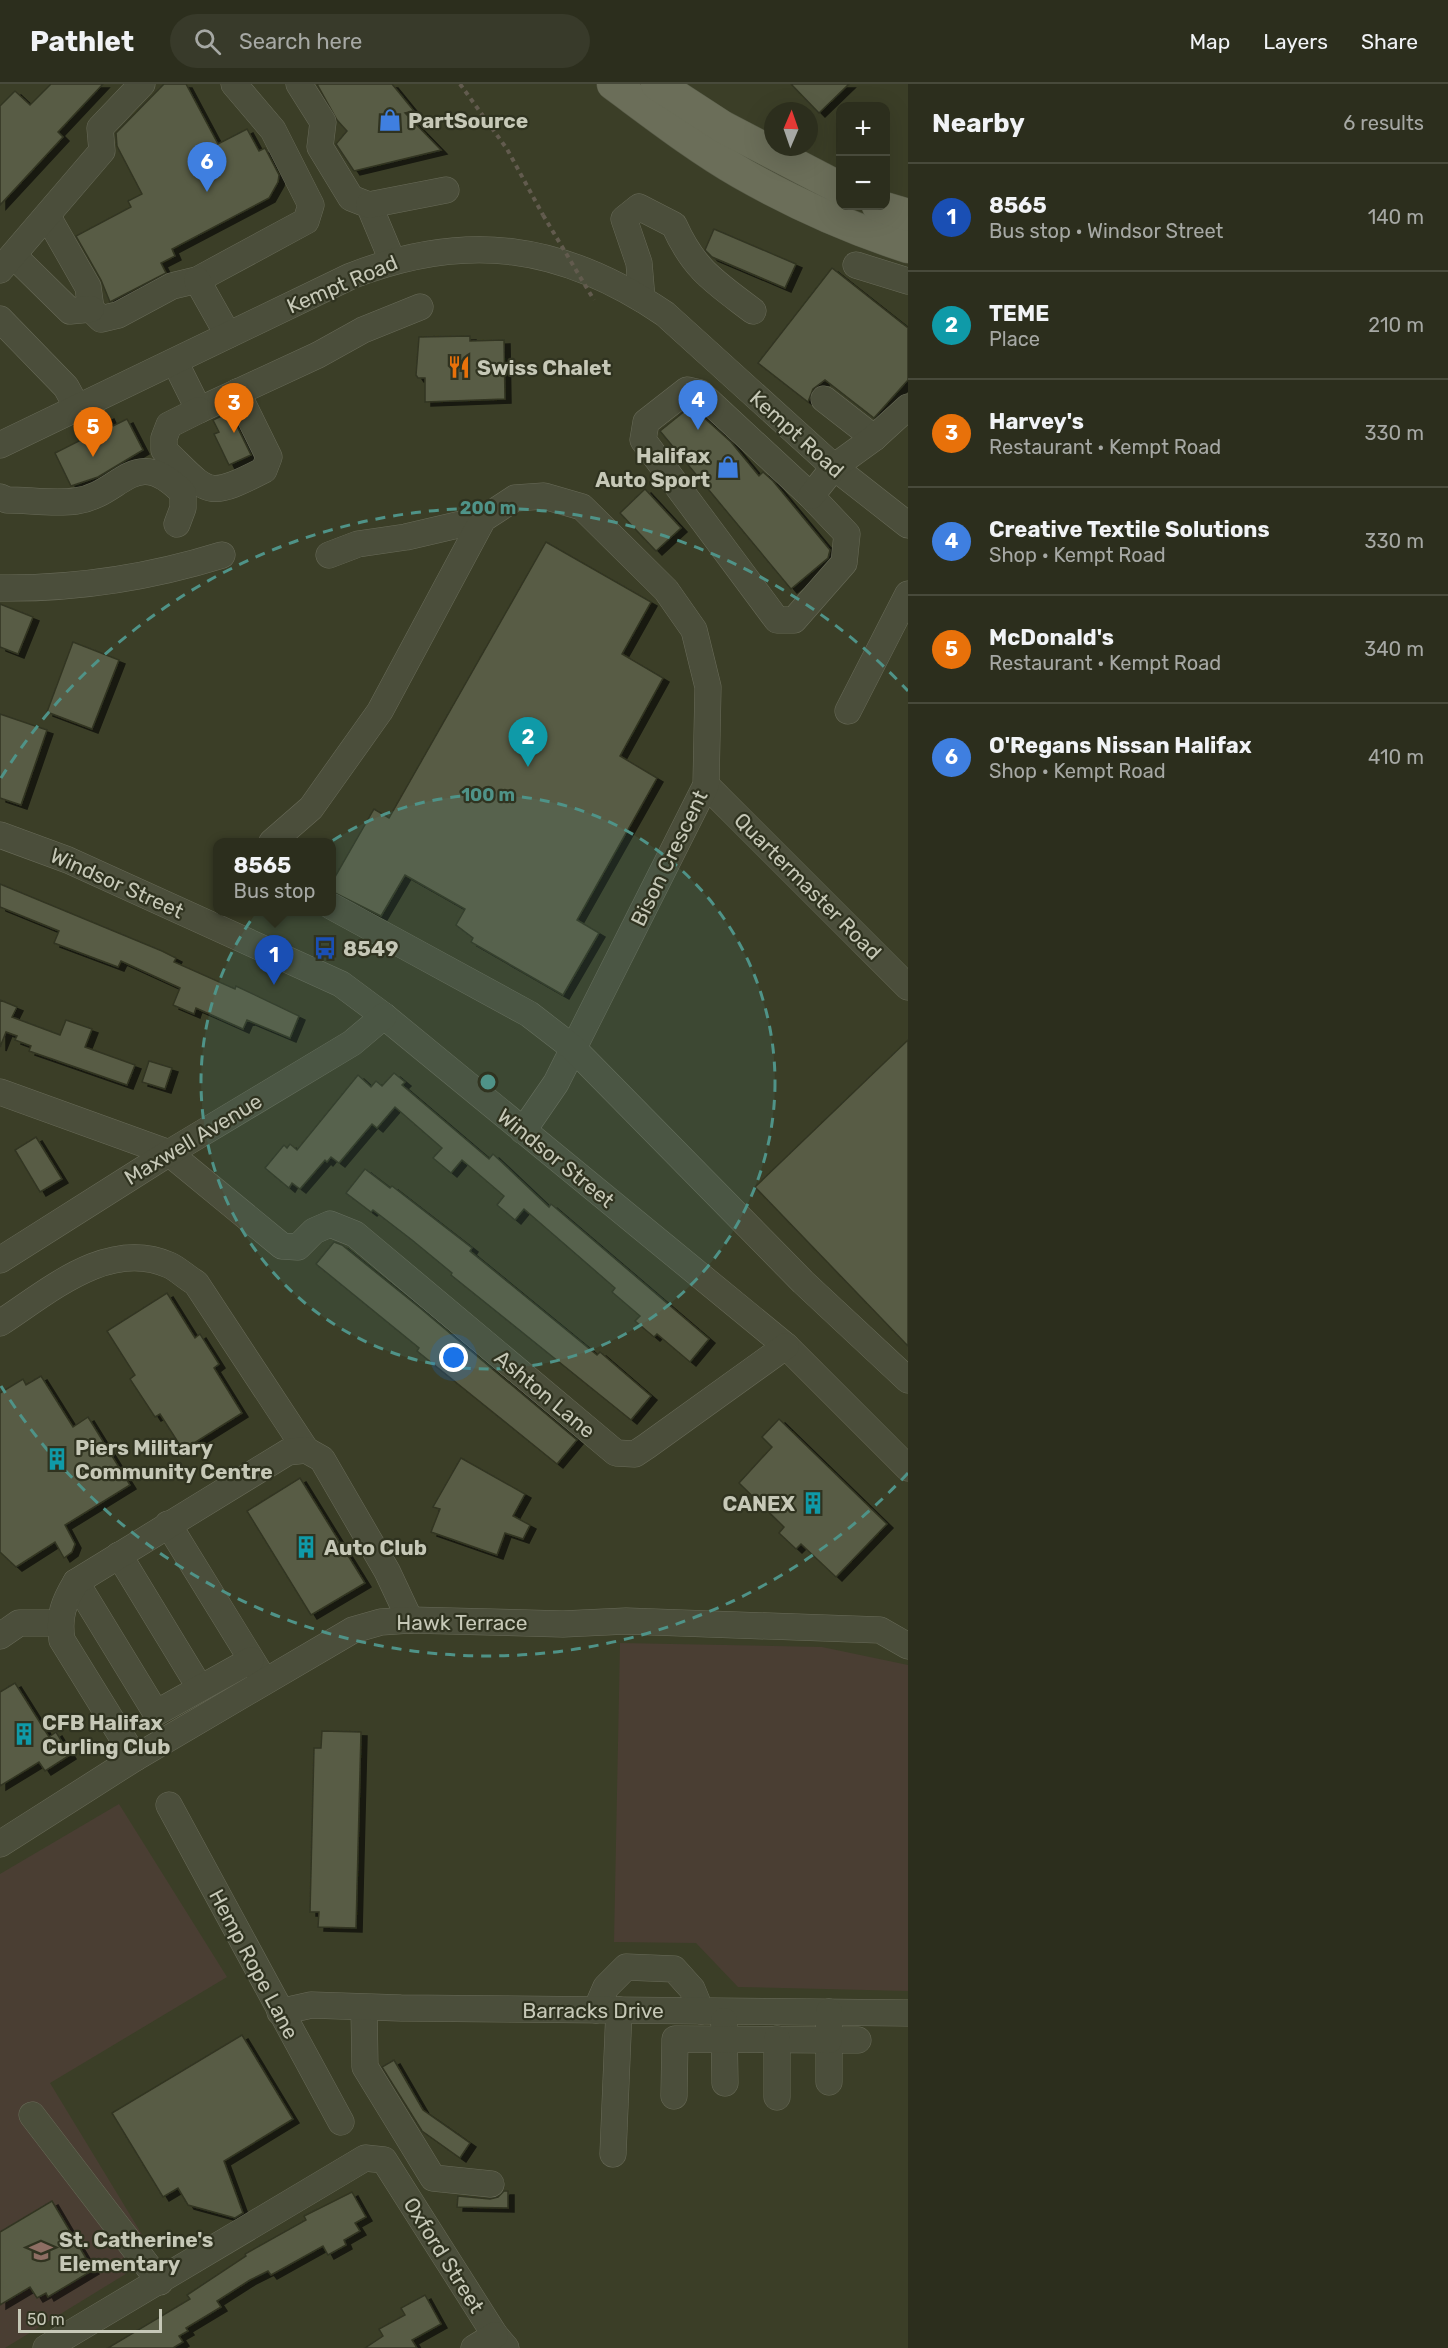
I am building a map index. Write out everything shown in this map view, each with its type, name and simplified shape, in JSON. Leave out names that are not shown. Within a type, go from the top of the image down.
[{"type":"main road","points":[[613,84],[741,173],[868,234],[908,247]]},
{"type":"main road","points":[[657,84],[723,127],[836,186]]},
{"type":"main road","points":[[890,210],[908,215]]},
{"type":"street","points":[[91,309],[70,311],[7,263],[102,152],[100,128],[142,84]]},
{"type":"street","points":[[48,217],[88,287],[91,309],[101,319],[118,315],[172,286],[197,280],[306,220],[311,205],[273,130],[234,84]]},
{"type":"street","points":[[299,84],[323,122],[320,147],[351,198],[369,205],[446,190]]},
{"type":"street","points":[[369,205],[392,260]]},
{"type":"street","points":[[642,299],[639,263],[624,219],[639,207],[674,225],[686,251],[703,273],[753,311]]},
{"type":"street","name":"Kempt Road","points":[[0,445],[351,276],[392,260],[444,251],[479,250],[531,254],[574,264],[642,299],[665,314],[834,467],[904,515]]},
{"type":"street","points":[[856,265],[908,281]]},
{"type":"street","points":[[197,280],[228,335]]},
{"type":"street","points":[[237,392],[269,457],[264,470],[227,489],[212,490],[201,484],[164,450],[164,438],[169,425],[237,392],[318,356],[363,330],[420,307]]},
{"type":"street","points":[[0,319],[66,387],[78,409]]},
{"type":"street","points":[[175,362],[199,410]]},
{"type":"street","points":[[687,390],[700,393],[811,496],[847,534],[844,563],[794,620],[777,620],[643,440],[646,422],[687,390]]},
{"type":"street","points":[[824,399],[874,438]]},
{"type":"street","points":[[811,496],[834,467],[874,438],[908,407]]},
{"type":"street","points":[[0,497],[7,500],[78,501],[137,472],[148,471],[168,478],[183,493],[183,508],[177,524]]},
{"type":"street","points":[[0,485],[45,487],[64,501]]},
{"type":"street","name":"Bison Crescent","points":[[278,838],[311,808],[380,711],[483,519],[515,498],[544,496],[582,507],[666,590],[694,630],[708,687],[706,785],[556,1083],[523,1131]]},
{"type":"street","points":[[329,555],[358,544],[406,537],[483,519]]},
{"type":"street","points":[[0,588],[49,588],[107,583],[165,572],[222,555]]},
{"type":"street","points":[[848,711],[908,594]]},
{"type":"street","name":"Quartermaster Road","points":[[706,785],[908,987]]},
{"type":"street","name":"Windsor Street","points":[[0,834],[213,915]]},
{"type":"street","points":[[336,909],[529,1014],[573,1048],[803,1282],[908,1380]]},
{"type":"street","name":"Windsor Street","points":[[215,916],[341,984],[384,1016],[786,1346],[908,1468]]},
{"type":"street","name":"Maxwell Avenue","points":[[0,1260],[169,1153],[352,1043],[384,1016]]},
{"type":"street","points":[[0,1092],[169,1153]]},
{"type":"street","name":"Ashton Lane","points":[[169,1153],[282,1246],[298,1247],[314,1231],[330,1224],[355,1234],[616,1453],[635,1454],[786,1346]]},
{"type":"street","points":[[0,1323],[87,1268],[111,1260],[142,1258],[170,1265],[196,1283],[306,1450],[322,1459],[387,1571],[410,1620]]},
{"type":"street","points":[[135,1758],[62,1640],[59,1623],[63,1602],[76,1582],[168,1524],[288,1452],[306,1450]]},
{"type":"street","points":[[168,1524],[266,1683]]},
{"type":"street","points":[[119,1556],[200,1688]]},
{"type":"street","points":[[76,1582],[156,1713],[251,1660]]},
{"type":"street","name":"Hawk Terrace","points":[[0,1844],[135,1758],[353,1630],[381,1622],[410,1620],[563,1624],[626,1621],[880,1630],[908,1646]]},
{"type":"street","points":[[0,1636],[19,1623],[59,1623]]},
{"type":"street","name":"Hemp Rope Lane","points":[[169,1805],[341,2122]]},
{"type":"street","points":[[613,2154],[606,1987],[626,1967],[674,1969],[713,2011],[724,2038],[725,2083]]},
{"type":"street","name":"Barracks Drive","points":[[280,2012],[311,2005],[364,2008],[908,2013]]},
{"type":"street","points":[[364,2008],[365,2067],[433,2178],[491,2184]]},
{"type":"street","points":[[829,2012],[829,2082]]},
{"type":"street","points":[[674,2096],[675,2039],[858,2040]]},
{"type":"street","points":[[777,2039],[777,2097]]},
{"type":"street","points":[[32,2115],[160,2282],[46,2348]]},
{"type":"street","name":"Oxford Street","points":[[160,2282],[365,2158],[384,2160],[492,2344]]},
{"type":"path","points":[[460,84],[507,149],[594,300]]},
{"type":"shaded area","points":[[620,1643],[822,1647],[908,1665],[908,1991],[738,1987],[696,1943],[614,1942]]},
{"type":"shaded area","points":[[119,1804],[227,1977],[50,2083],[152,2251],[124,2275],[5,2348],[0,2348],[0,1874]]},
{"type":"building","points":[[51,84],[103,84],[58,132],[63,137],[0,205],[0,106],[15,91],[30,105]]},
{"type":"building","points":[[164,84],[186,84],[218,144],[247,129],[259,151],[265,148],[279,175],[278,182],[269,198],[172,249],[175,256],[161,263],[166,273],[110,302],[101,280],[76,236],[131,207],[128,201],[142,194],[117,146],[116,133]]},
{"type":"building","points":[[317,84],[392,84],[414,111],[405,113],[441,150],[354,171],[336,144],[347,131],[337,120]]},
{"type":"building","points":[[791,84],[849,84],[819,113],[818,102],[808,102]]},
{"type":"building","points":[[714,229],[796,264],[785,288],[712,257],[705,250]]},
{"type":"building","points":[[832,268],[908,328],[908,380],[874,418],[825,380],[813,389],[808,402],[758,363]]},
{"type":"building","name":"Swiss Chalet","points":[[470,336],[470,341],[504,340],[505,399],[425,402],[425,378],[418,378],[416,375],[419,337]]},
{"type":"building","points":[[691,406],[731,442],[759,476],[763,472],[773,481],[830,550],[828,558],[791,589],[660,431]]},
{"type":"building","points":[[230,412],[251,455],[229,465],[214,434],[219,432],[213,420]]},
{"type":"building","points":[[108,415],[113,426],[127,419],[143,450],[98,477],[71,486],[55,453],[85,438],[80,429]]},
{"type":"building","points":[[645,489],[681,528],[656,551],[620,513]]},
{"type":"building","points":[[546,542],[651,602],[622,654],[663,678],[620,756],[657,778],[577,920],[599,933],[563,995],[471,942],[473,938],[456,925],[465,909],[405,875],[381,916],[336,894],[336,875],[374,809],[389,818]]},
{"type":"building","points":[[0,604],[33,617],[18,654],[0,647]]},
{"type":"building","points":[[73,642],[119,660],[92,729],[47,712]]},
{"type":"building","points":[[0,714],[47,730],[21,805],[0,798]]},
{"type":"building","points":[[0,884],[162,951],[176,958],[174,962],[235,989],[236,986],[299,1016],[290,1038],[247,1020],[243,1029],[196,1008],[194,1014],[173,1005],[180,988],[121,961],[118,967],[54,943],[59,931],[0,907]]},
{"type":"building","points":[[0,1000],[17,1007],[12,1017],[60,1035],[66,1020],[92,1029],[85,1047],[135,1065],[127,1085],[29,1051],[31,1046],[15,1040],[17,1036],[6,1032],[0,1047]]},
{"type":"building","points":[[908,1040],[908,1346],[755,1187]]},
{"type":"building","points":[[149,1061],[172,1068],[165,1089],[142,1082]]},
{"type":"building","points":[[394,1073],[405,1082],[402,1085],[489,1159],[493,1154],[549,1207],[551,1204],[709,1339],[690,1362],[657,1334],[654,1337],[635,1321],[640,1316],[612,1292],[615,1288],[524,1209],[515,1220],[497,1205],[504,1196],[462,1160],[451,1173],[433,1158],[442,1148],[395,1107],[377,1128],[372,1124],[339,1163],[331,1157],[327,1162],[325,1160],[300,1189],[292,1183],[289,1188],[265,1168],[284,1145],[287,1148],[290,1144],[297,1150],[358,1075],[371,1087],[376,1081],[382,1086]]},
{"type":"building","points":[[36,1137],[62,1179],[40,1192],[15,1150]]},
{"type":"building","points":[[365,1169],[390,1188],[392,1186],[472,1248],[470,1251],[597,1355],[600,1352],[651,1396],[631,1420],[451,1275],[452,1273],[412,1240],[373,1210],[371,1212],[346,1193]]},
{"type":"building","points":[[334,1242],[342,1245],[420,1308],[577,1440],[557,1464],[417,1351],[419,1348],[316,1264]]},
{"type":"building","points":[[167,1293],[195,1338],[200,1334],[219,1364],[214,1368],[242,1413],[183,1450],[160,1414],[155,1417],[130,1379],[135,1375],[107,1331]]},
{"type":"building","name":"Piers Military Community Centre","points":[[41,1376],[73,1427],[88,1417],[130,1485],[65,1525],[75,1544],[72,1552],[64,1558],[55,1542],[16,1567],[0,1552],[0,1393],[23,1379],[26,1385]]},
{"type":"building","name":"CANEX","points":[[779,1419],[887,1524],[836,1577],[801,1544],[796,1549],[779,1533],[784,1527],[739,1483],[772,1447],[762,1437]]},
{"type":"building","points":[[461,1458],[525,1494],[513,1516],[530,1525],[523,1539],[505,1533],[497,1555],[431,1532],[440,1509],[433,1507]]},
{"type":"building","name":"Auto Club","points":[[300,1478],[365,1583],[311,1615],[247,1511]]},
{"type":"building","name":"CFB Halifax Curling Club","points":[[15,1683],[49,1737],[56,1732],[70,1755],[45,1771],[39,1762],[0,1786],[0,1692]]},
{"type":"building","points":[[322,1731],[361,1732],[356,1928],[318,1927],[319,1912],[310,1912],[314,1748],[321,1748]]},
{"type":"building","points":[[242,2035],[293,2119],[224,2161],[243,2213],[235,2218],[188,2205],[178,2188],[163,2197],[112,2113]]},
{"type":"building","points":[[394,2060],[423,2110],[470,2143],[460,2158],[422,2131],[382,2067]]},
{"type":"building","points":[[504,2191],[508,2191],[508,2208],[457,2207],[458,2196],[490,2199],[498,2197]]},
{"type":"building","points":[[352,2192],[366,2217],[355,2223],[360,2231],[344,2240],[346,2245],[328,2255],[323,2246],[271,2275],[268,2271],[250,2280],[217,2301],[221,2307],[186,2328],[188,2331],[179,2336],[183,2342],[173,2348],[108,2348],[190,2299],[187,2295],[246,2256],[245,2254],[306,2220],[304,2216]]},
{"type":"building","name":"St. Catherine's Elementary","points":[[52,2201],[93,2270],[48,2297],[46,2293],[37,2298],[30,2287],[0,2305],[0,2232]]},
{"type":"building","points":[[425,2295],[441,2324],[412,2340],[417,2348],[365,2348],[383,2336],[379,2329],[405,2315],[401,2308]]},
{"type":"place","name":"PartSource","points":[[390,120]]},
{"type":"place","name":"O'Regans Nissan Halifax","points":[[207,192]]},
{"type":"place","name":"Swiss Chalet","points":[[459,367]]},
{"type":"place","name":"Creative Textile Solutions","points":[[698,430]]},
{"type":"place","name":"Harvey's","points":[[234,433]]},
{"type":"place","name":"McDonald's","points":[[93,457]]},
{"type":"place","name":"Halifax Auto Sport","points":[[728,467]]},
{"type":"place","name":"TEME","points":[[528,767]]},
{"type":"place","name":"8549","points":[[325,948]]},
{"type":"place","name":"8565","points":[[274,985]]},
{"type":"place","name":"Piers Military Community Centre","points":[[57,1459]]},
{"type":"place","name":"CANEX","points":[[813,1503]]},
{"type":"place","name":"Auto Club","points":[[306,1547]]},
{"type":"place","name":"CFB Halifax Curling Club","points":[[24,1734]]},
{"type":"place","name":"St. Catherine's Elementary","points":[[41,2251]]}]
